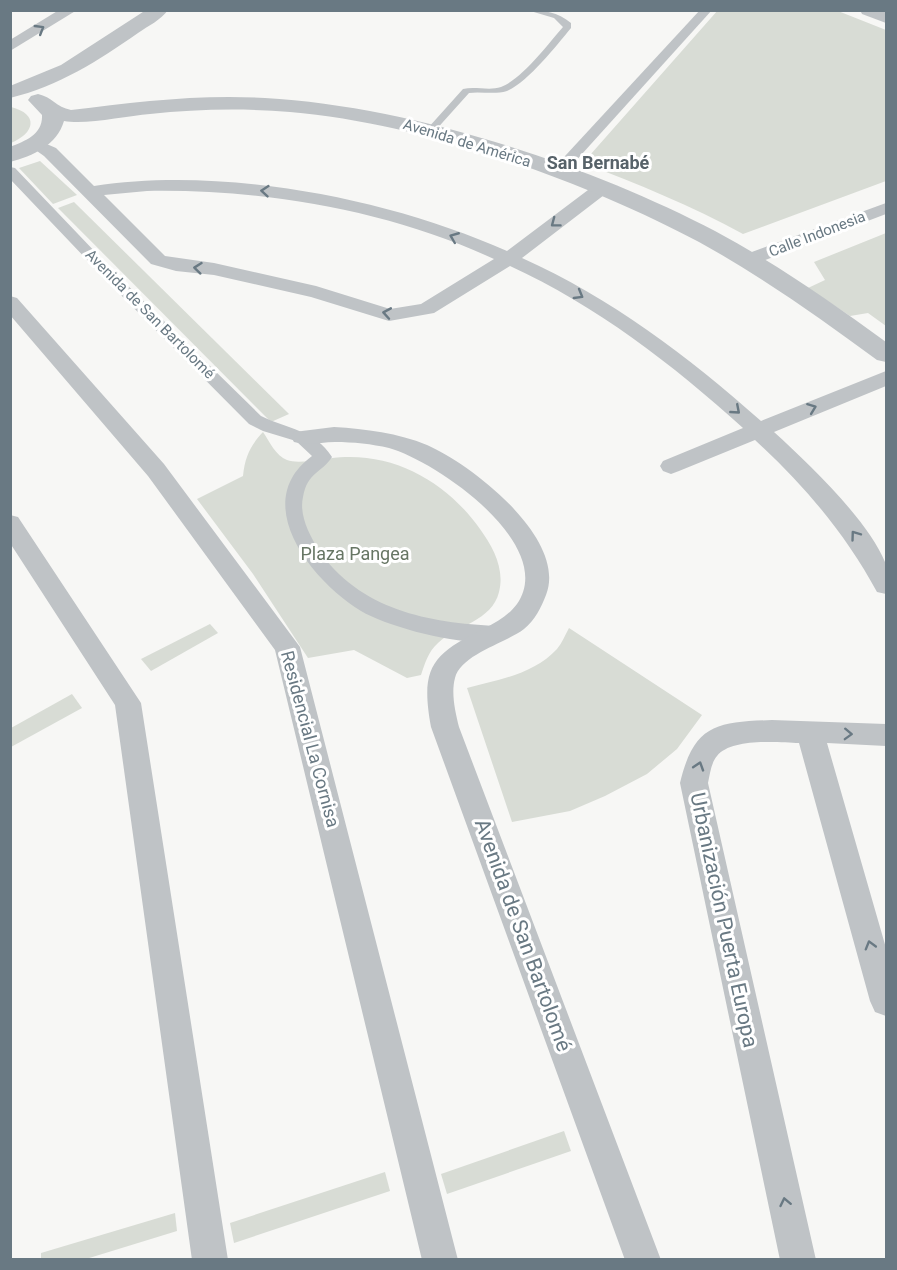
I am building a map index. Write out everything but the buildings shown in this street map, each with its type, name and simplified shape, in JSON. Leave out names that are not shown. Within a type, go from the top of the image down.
[{"type":"street","points":[[10,47],[70,10]]},
{"type":"street","points":[[10,93],[39,85],[62,73],[159,10]]},
{"type":"street","points":[[10,155],[36,144],[50,131],[56,114],[56,91],[179,10]]},
{"type":"street","points":[[558,172],[707,10]]},
{"type":"street","points":[[869,10],[886,17]]},
{"type":"street","points":[[10,93],[27,96],[56,114]]},
{"type":"street","name":"Avenida de América","points":[[56,114],[238,104],[291,106],[386,119],[431,130],[602,188],[680,223],[748,260],[820,306],[886,354]]},
{"type":"street","points":[[36,144],[50,153],[92,192],[158,260],[176,265],[214,269],[316,292],[389,315],[427,309],[508,259],[602,188]]},
{"type":"street","name":"Avenida de San Bartolomé","points":[[10,171],[255,420],[268,427],[302,437],[333,434],[369,436],[404,445],[437,458],[470,480],[495,504],[530,549],[536,567],[536,590],[530,606],[518,621],[458,654],[448,663],[442,675],[441,701],[445,727],[644,1260]]},
{"type":"street","points":[[92,192],[133,186],[184,186],[286,193],[328,200],[441,231],[508,259],[571,291],[626,323],[696,376],[758,429],[796,464],[856,536],[886,585]]},
{"type":"street","name":"Calle Indonesia","points":[[748,260],[886,208]]},
{"type":"street","name":"Residencial La Cornisa","points":[[10,302],[156,470],[287,647],[440,1260]]},
{"type":"street","points":[[671,466],[886,378]]},
{"type":"street","name":"Avenida de San Bartolomé","points":[[302,437],[324,457],[309,467],[300,478],[295,491],[296,517],[300,535],[316,561],[336,582],[367,605],[418,626],[448,632],[497,634]]},
{"type":"street","points":[[10,523],[128,703],[210,1260]]},
{"type":"street","name":"Urbanización Puerta Europa","points":[[798,1260],[694,783],[700,760],[707,749],[717,739],[731,733],[886,735]]},
{"type":"street","points":[[810,733],[886,1001]]},
{"type":"lane","points":[[431,130],[466,91],[474,89],[494,91],[508,87],[567,28],[562,19],[531,10]]},
{"type":"green space","points":[[718,10],[838,11],[886,30],[886,181],[743,234],[664,196],[583,163]]},
{"type":"green space","points":[[11,107],[26,114],[30,119],[30,124],[25,134],[11,143]]},
{"type":"green space","points":[[40,161],[77,195],[53,204],[19,168]]},
{"type":"green space","points":[[74,202],[289,414],[271,422],[58,208]]},
{"type":"green space","points":[[886,233],[886,326],[868,313],[850,316],[808,288],[825,280],[814,262]]},
{"type":"green space","name":"Plaza Pangea","points":[[263,432],[276,452],[287,460],[299,462],[338,457],[365,458],[404,467],[438,486],[454,499],[485,536],[499,567],[499,592],[495,602],[482,616],[438,643],[429,654],[421,675],[407,678],[354,650],[308,658],[253,574],[197,499],[243,476],[249,452]]},
{"type":"green space","points":[[210,624],[218,633],[151,671],[141,659]]},
{"type":"green space","points":[[569,628],[702,715],[677,749],[647,774],[570,811],[512,822],[467,688],[503,679],[538,665],[557,649]]},
{"type":"green space","points":[[72,694],[82,708],[11,747],[11,728]]},
{"type":"green space","points":[[564,1131],[571,1151],[447,1194],[441,1174]]},
{"type":"green space","points":[[385,1172],[390,1191],[234,1243],[230,1223]]},
{"type":"green space","points":[[175,1213],[177,1231],[86,1259],[41,1259],[41,1253]]},
{"type":"district","name":"San Bernabé","points":[[598,163]]}]
